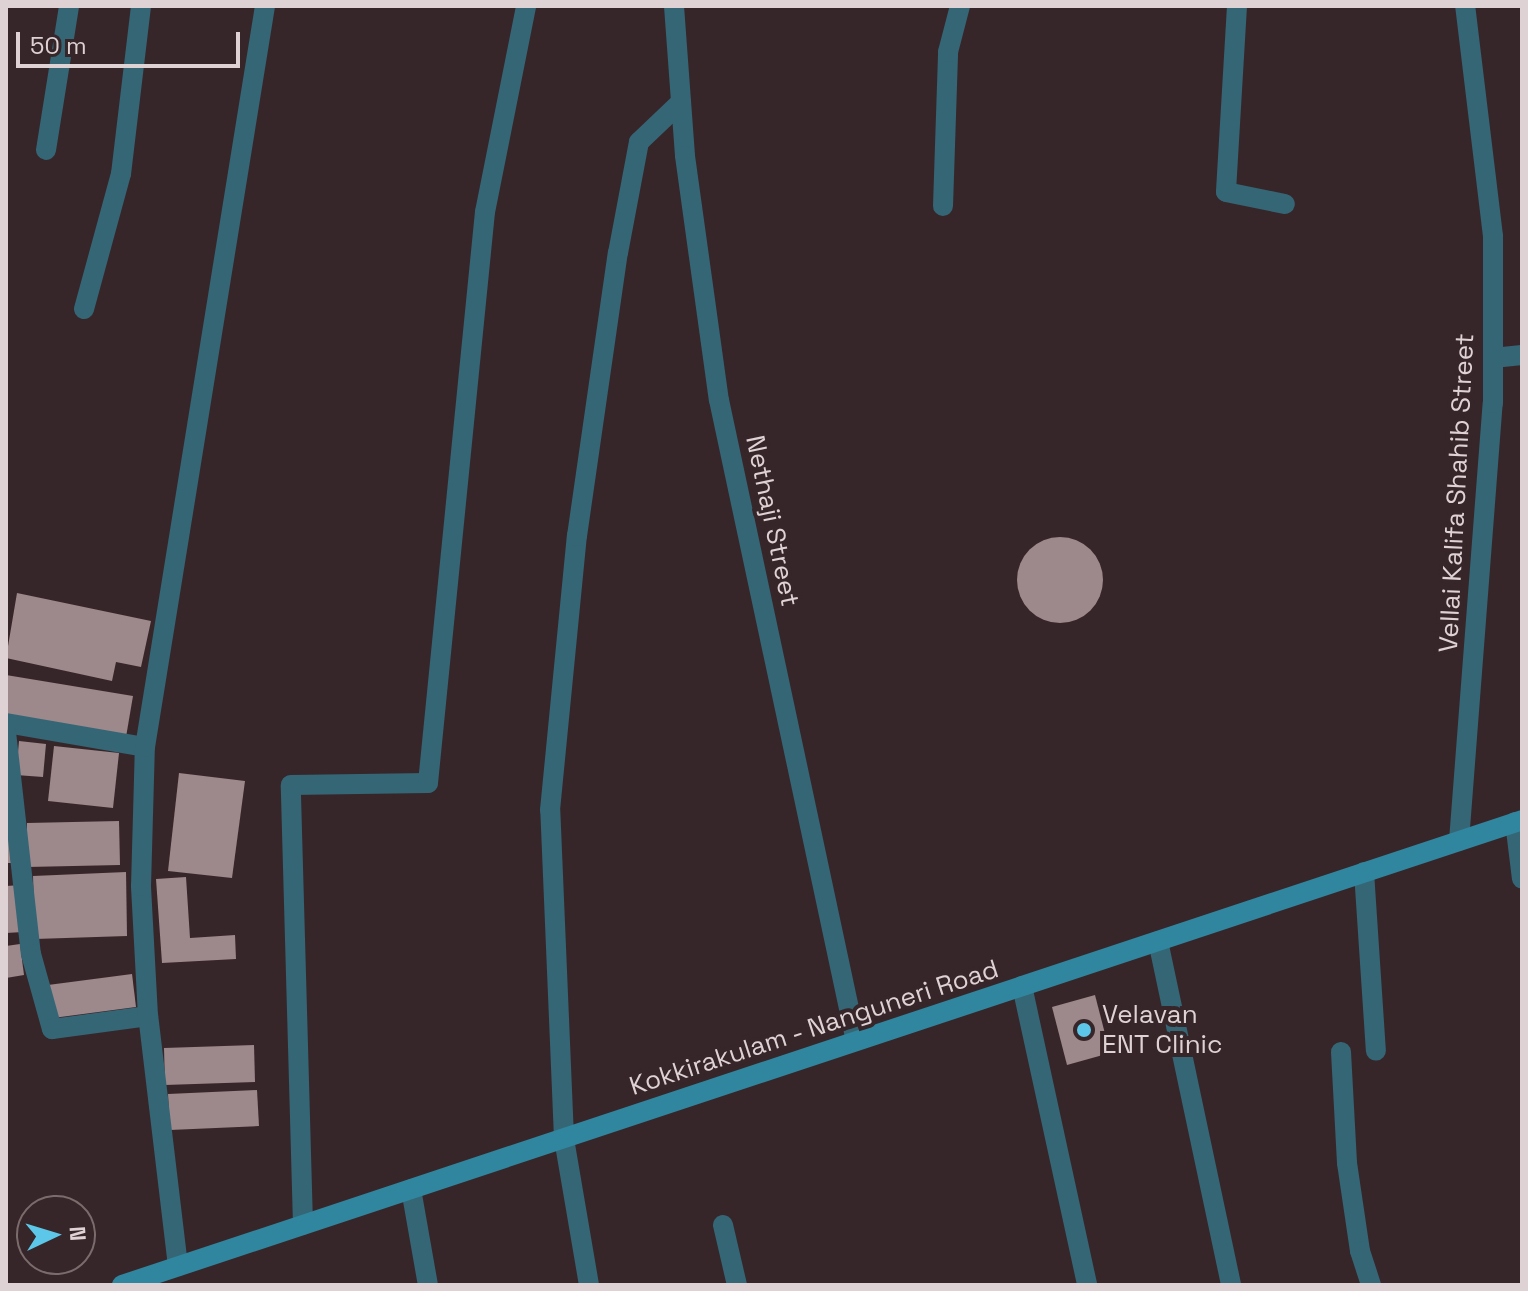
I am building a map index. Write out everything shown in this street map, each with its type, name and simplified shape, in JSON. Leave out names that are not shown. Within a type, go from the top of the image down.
[{"type":"main road","name":"Kokkirakulam - Nanguneri Road","points":[[126,1284],[1519,821]]},
{"type":"street","points":[[46,150],[69,6]]},
{"type":"street","points":[[84,309],[121,174],[141,6]]},
{"type":"street","points":[[178,1266],[148,1016],[141,886],[145,747],[265,6]]},
{"type":"street","points":[[303,1225],[291,785],[428,783],[485,212],[526,6]]},
{"type":"street","name":"Nethaji Street","points":[[674,6],[681,102],[719,400],[856,1041]]},
{"type":"street","points":[[943,206],[948,52],[960,6]]},
{"type":"street","points":[[1237,6],[1226,192],[1285,204]]},
{"type":"street","name":"Vellai Kalifa Shahib Street","points":[[1459,841],[1493,358],[1493,236],[1465,6]]},
{"type":"street","points":[[589,1285],[564,1138],[550,810],[577,536],[639,142],[681,102]]},
{"type":"street","points":[[1493,358],[1522,355]]},
{"type":"street","points":[[6,723],[145,747]]},
{"type":"street","points":[[6,732],[31,954],[52,1029],[148,1016]]},
{"type":"street","points":[[1519,821],[1522,879]]},
{"type":"street","points":[[1364,872],[1376,1051]]},
{"type":"street","points":[[1158,941],[1231,1285]]},
{"type":"street","points":[[1022,986],[1087,1285]]},
{"type":"street","points":[[1341,1052],[1347,1163],[1360,1251],[1371,1285]]},
{"type":"street","points":[[411,1189],[428,1285]]},
{"type":"street","points":[[723,1225],[737,1285]]},
{"type":"building","points":[[1060,537],[1076,541],[1090,550],[1099,564],[1103,580],[1099,596],[1090,610],[1076,619],[1060,623],[1044,619],[1030,610],[1021,596],[1017,580],[1021,564],[1030,550],[1044,541]]},
{"type":"building","points":[[17,593],[151,621],[141,667],[116,662],[112,681],[6,658]]},
{"type":"building","points":[[6,675],[133,696],[126,737],[6,717]]},
{"type":"building","points":[[19,741],[46,744],[43,777],[16,775]]},
{"type":"building","points":[[54,746],[119,753],[113,808],[48,801]]},
{"type":"building","points":[[179,773],[245,781],[232,878],[168,871]]},
{"type":"building","points":[[119,821],[120,865],[27,867],[27,823]]},
{"type":"building","points":[[8,830],[11,863],[6,863]]},
{"type":"building","points":[[126,872],[127,936],[35,939],[33,876]]},
{"type":"building","points":[[186,877],[190,938],[235,935],[236,959],[162,963],[156,879]]},
{"type":"building","points":[[21,885],[23,932],[6,933],[6,886]]},
{"type":"building","points":[[20,944],[24,975],[6,978],[6,946]]},
{"type":"building","points":[[132,974],[136,1007],[53,1018],[48,985]]},
{"type":"building","points":[[1095,995],[1110,1053],[1067,1065],[1052,1007]]},
{"type":"building","points":[[254,1045],[255,1082],[165,1085],[164,1048]]},
{"type":"building","points":[[257,1090],[259,1126],[170,1130],[168,1094]]},
{"type":"place","name":"Velavan ENT Clinic","points":[[1084,1030]]}]
